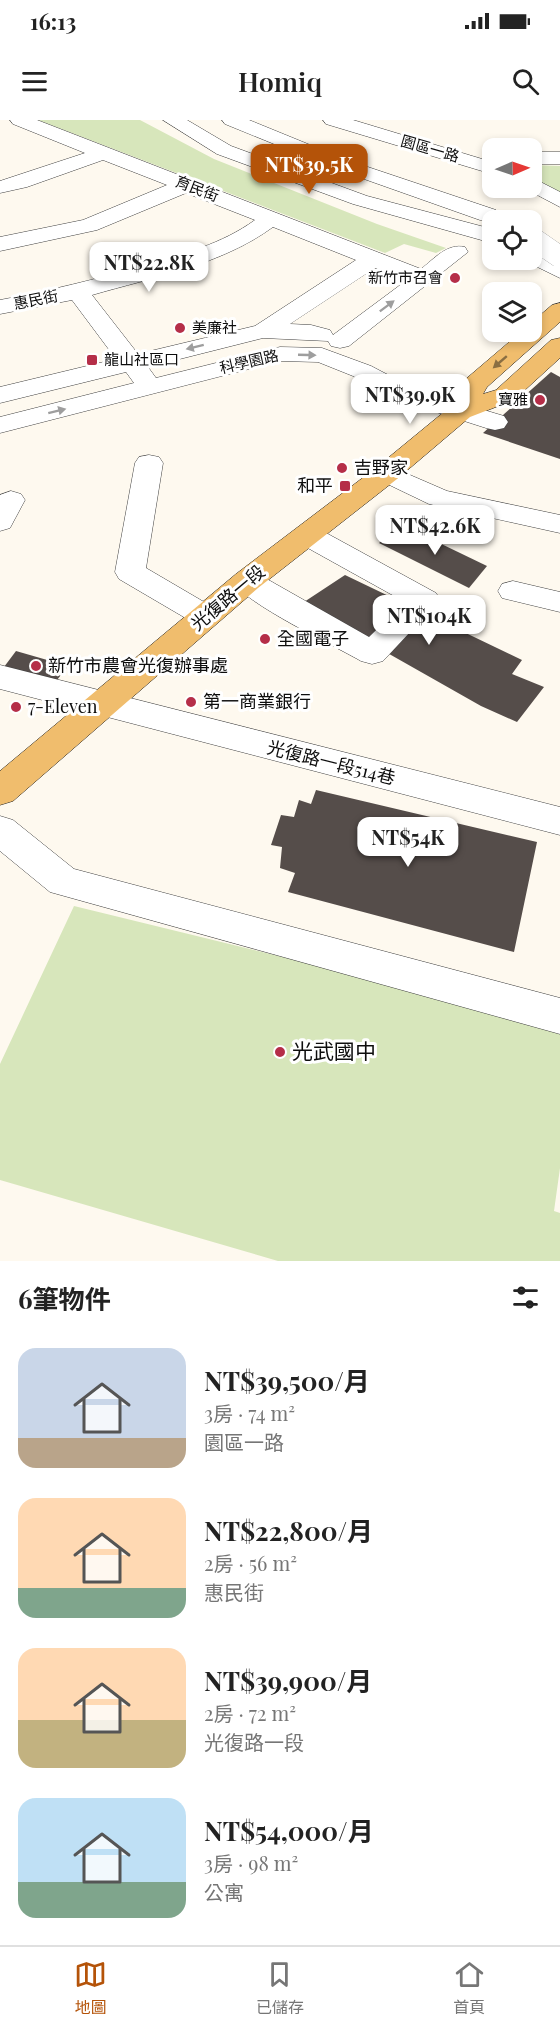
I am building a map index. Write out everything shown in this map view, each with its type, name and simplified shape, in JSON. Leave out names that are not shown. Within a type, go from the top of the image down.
[{"type":"main road","name":"光復路一段","points":[[461,411],[476,383],[560,310]]},
{"type":"main road","name":"光復路一段","points":[[0,791],[247,580],[387,473],[461,411],[505,394],[560,345]]},
{"type":"street","points":[[173,120],[224,150],[360,200],[452,224]]},
{"type":"street","points":[[184,120],[226,142],[294,169],[482,234]]},
{"type":"street","points":[[232,120],[340,164],[482,212]]},
{"type":"street","name":"園區一路","points":[[333,120],[482,165]]},
{"type":"street","points":[[342,120],[361,129],[482,150]]},
{"type":"street","points":[[0,132],[26,122]]},
{"type":"street","name":"育民街","points":[[26,122],[273,217],[374,259]]},
{"type":"street","points":[[0,187],[20,183],[104,153]]},
{"type":"street","points":[[542,158],[560,159]]},
{"type":"street","points":[[0,244],[90,225],[186,185]]},
{"type":"street","points":[[542,190],[560,201]]},
{"type":"street","name":"惠民街","points":[[0,307],[78,292],[199,257],[244,238],[273,217]]},
{"type":"street","points":[[542,244],[560,256]]},
{"type":"street","points":[[542,250],[560,256]]},
{"type":"street","points":[[340,341],[457,252]]},
{"type":"street","points":[[374,259],[424,278]]},
{"type":"street","name":"科學園路","points":[[263,331],[374,259]]},
{"type":"street","points":[[542,261],[560,271]]},
{"type":"street","points":[[78,292],[150,387]]},
{"type":"street","name":"科學園路","points":[[0,395],[263,331],[311,332],[340,341],[438,387],[461,411]]},
{"type":"street","name":"科學園路","points":[[0,425],[280,354],[322,355],[362,371],[408,395],[461,411]]},
{"type":"street","points":[[461,411],[495,422]]},
{"type":"street","points":[[149,463],[130,572],[205,616]]},
{"type":"street","points":[[387,473],[440,498],[560,524]]},
{"type":"street","points":[[247,580],[267,595],[372,653],[425,600],[307,535]]},
{"type":"street","points":[[513,591],[560,602]]},
{"type":"street","name":"光復路一段514巷","points":[[0,677],[560,821]]},
{"type":"street","points":[[0,830],[63,881],[560,1016]]},
{"type":"green space","points":[[38,120],[140,120],[214,159],[377,224],[446,248],[436,253],[404,244],[385,253]]},
{"type":"green space","points":[[542,165],[560,166],[560,192],[542,183]]},
{"type":"green space","points":[[74,906],[560,1025],[560,1168],[554,1211],[560,1213],[560,1261],[278,1261],[0,1180],[0,1064]]},
{"type":"building","name":"寶雅","points":[[551,372],[560,377],[560,459],[483,433]]},
{"type":"building","points":[[402,525],[487,566],[469,588],[379,543]]},
{"type":"building","points":[[345,575],[522,660],[512,674],[544,687],[517,722],[481,706],[301,604]]},
{"type":"building","name":"新竹市農會光復辦事處","points":[[16,651],[68,666],[57,680],[4,667]]},
{"type":"building","points":[[316,790],[537,842],[514,952],[288,892],[295,873],[280,868],[282,847],[271,845],[281,815],[294,817],[299,800],[311,804]]},
{"type":"place","name":"新竹市召會","points":[[455,278]]},
{"type":"place","name":"美廉社","points":[[180,328]]},
{"type":"place","name":"龍山社區口","points":[[92,360]]},
{"type":"place","name":"寶雅","points":[[540,400]]},
{"type":"place","name":"吉野家","points":[[342,468]]},
{"type":"place","name":"和平","points":[[345,486]]},
{"type":"place","name":"全國電子","points":[[265,639]]},
{"type":"place","name":"新竹市農會光復辦事處","points":[[36,666]]},
{"type":"place","name":"第一商業銀行","points":[[191,702]]},
{"type":"place","name":"7-Eleven","points":[[16,707]]},
{"type":"place","name":"光武國中","points":[[280,1052]]}]
